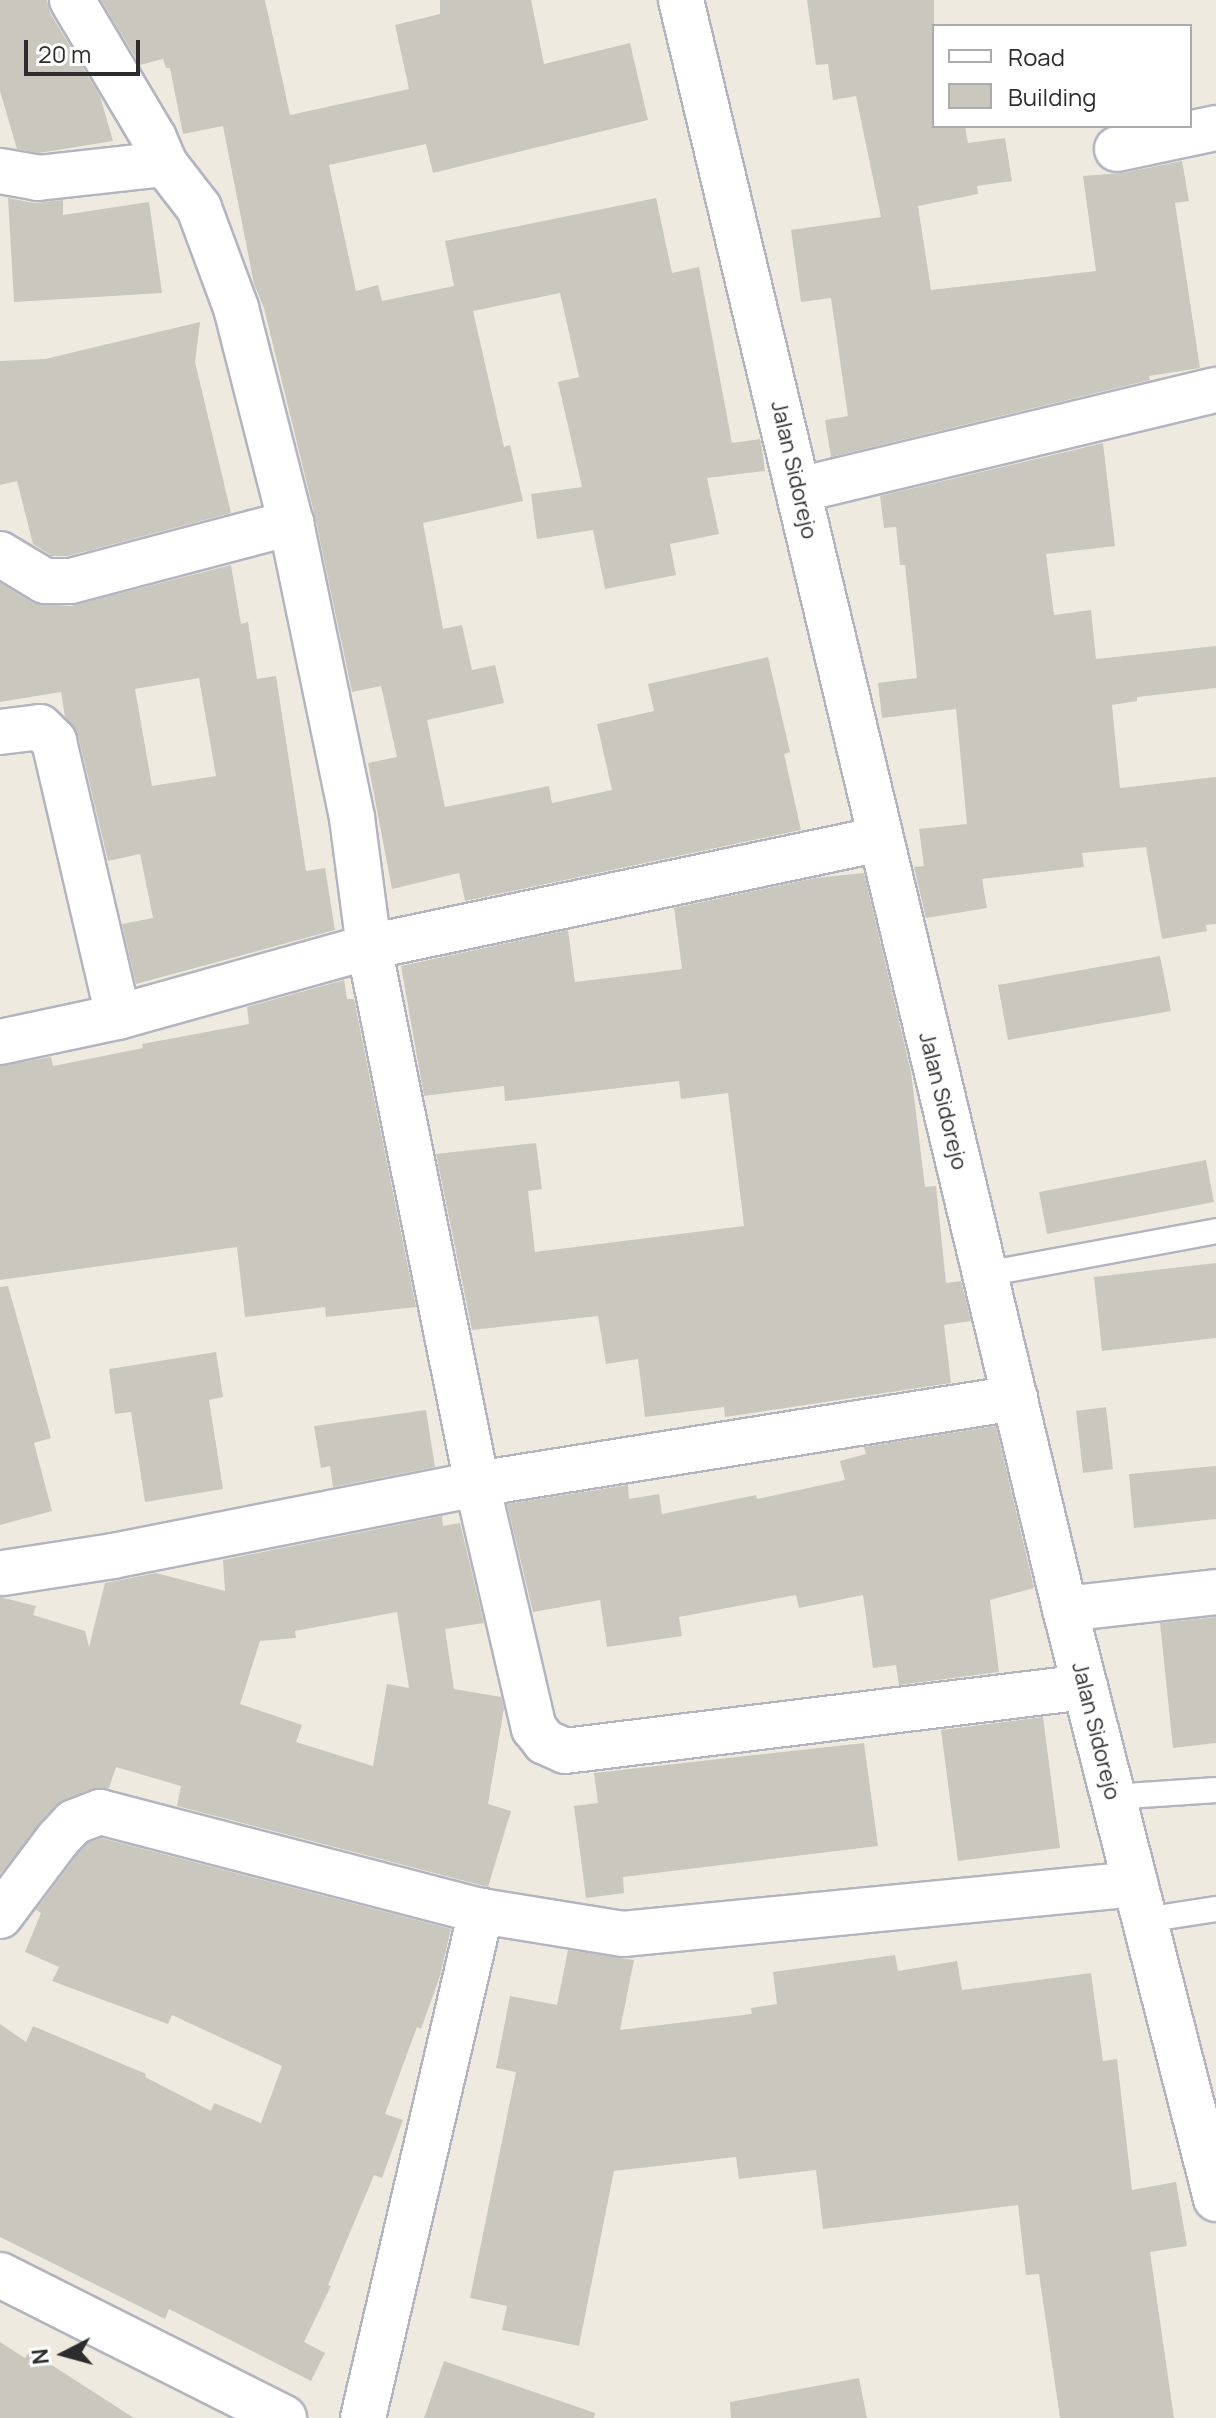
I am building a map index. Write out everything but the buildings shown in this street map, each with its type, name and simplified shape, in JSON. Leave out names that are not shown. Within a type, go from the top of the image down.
[{"type":"street","points":[[72,0],[154,138],[165,164],[199,208],[236,308],[291,523],[352,818],[369,947],[477,1484],[534,1728],[545,1742],[565,1751],[1085,1687]]},
{"type":"street","name":"Jalan Sidorejo","points":[[681,0],[1065,1609],[1216,2199]]},
{"type":"street","points":[[1117,149],[1216,128]]},
{"type":"street","points":[[0,171],[38,178],[165,164]]},
{"type":"street","points":[[799,490],[1216,390]]},
{"type":"street","points":[[0,554],[45,581],[71,581],[291,523]]},
{"type":"street","points":[[0,732],[40,727],[54,741],[118,1017]]},
{"type":"street","points":[[0,1042],[118,1017],[369,947],[880,839]]},
{"type":"street","points":[[3,1573],[113,1556],[477,1484],[1015,1398]]},
{"type":"street","points":[[1065,1609],[1216,1592]]},
{"type":"street","points":[[0,1916],[74,1822],[100,1812],[481,1911],[623,1934],[1140,1902]]},
{"type":"street","points":[[363,2418],[481,1911]]},
{"type":"street","points":[[0,2275],[284,2418]]},
{"type":"lane","points":[[985,1274],[1216,1231]]},
{"type":"lane","points":[[1113,1797],[1216,1790]]},
{"type":"lane","points":[[1140,1902],[1216,1909]]}]
